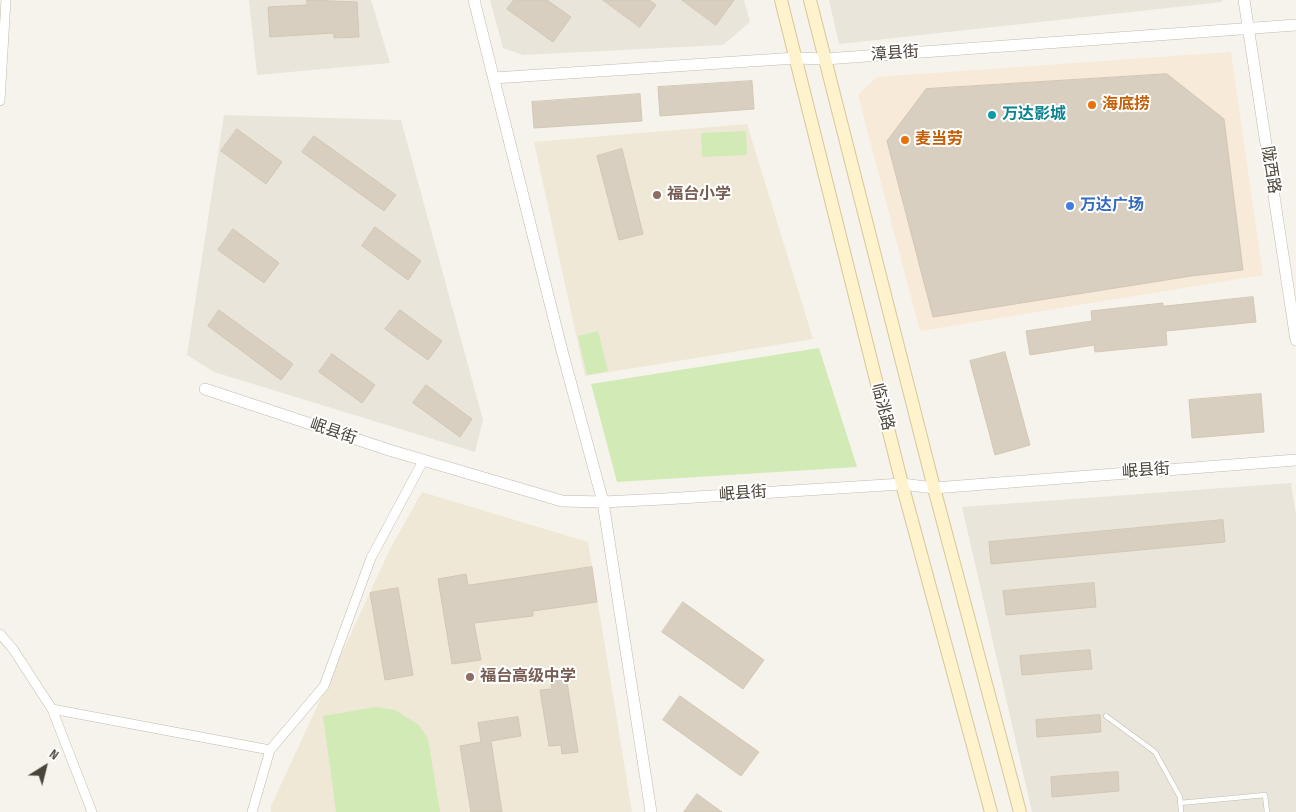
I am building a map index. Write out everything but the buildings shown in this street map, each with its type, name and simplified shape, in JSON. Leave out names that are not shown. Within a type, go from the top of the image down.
[{"type":"main road","name":"临洮路","points":[[781,0],[902,484],[991,812]]},
{"type":"main road","name":"临洮路","points":[[810,0],[934,488],[1020,812]]},
{"type":"street","points":[[0,101],[6,0]]},
{"type":"street","points":[[474,0],[561,347],[603,502],[651,812]]},
{"type":"street","name":"陇西路","points":[[1244,0],[1296,340]]},
{"type":"street","name":"漳县街","points":[[494,78],[796,58],[825,59],[1296,25]]},
{"type":"street","name":"岷县街","points":[[205,388],[423,461],[562,501],[603,502],[902,484],[934,488],[1296,460]]},
{"type":"street","points":[[252,812],[270,750],[324,686],[371,558],[423,461]]},
{"type":"street","points":[[0,634],[13,649],[52,709],[92,812]]},
{"type":"street","points":[[52,709],[270,750]]},
{"type":"lane","points":[[1106,716],[1155,752],[1180,797],[1181,812]]},
{"type":"lane","points":[[1180,803],[1265,795],[1268,812]]},
{"type":"shaded area","points":[[249,0],[371,0],[390,63],[257,75]]},
{"type":"shaded area","points":[[490,0],[744,0],[750,22],[723,45],[523,55],[503,48]]},
{"type":"shaded area","points":[[829,0],[1222,0],[1222,2],[839,44]]},
{"type":"shaded area","name":"万达广场","points":[[1231,52],[1263,275],[920,331],[858,95],[877,77]]},
{"type":"shaded area","points":[[224,115],[401,120],[483,420],[475,452],[214,372],[187,355]]},
{"type":"shaded area","name":"福台小学","points":[[747,124],[813,339],[585,376],[534,142]]},
{"type":"shaded area","points":[[1291,483],[1296,515],[1296,812],[1032,812],[962,507]]},
{"type":"shaded area","name":"福台高级中学","points":[[422,492],[588,542],[632,812],[271,812],[271,806],[390,549]]},
{"type":"green space","points":[[746,131],[747,155],[702,157],[701,133]]},
{"type":"green space","points":[[598,331],[608,371],[587,375],[578,336]]},
{"type":"green space","points":[[819,348],[857,467],[617,482],[591,384]]},
{"type":"green space","points":[[376,707],[395,710],[419,725],[428,739],[440,812],[336,812],[323,716]]},
{"type":"place","name":"海底捞","points":[[1092,105]]},
{"type":"place","name":"万达影城","points":[[992,115]]},
{"type":"place","name":"麦当劳","points":[[905,140]]},
{"type":"place","name":"福台小学","points":[[657,195]]},
{"type":"place","name":"万达广场","points":[[1070,206]]},
{"type":"place","name":"福台高级中学","points":[[470,677]]}]
